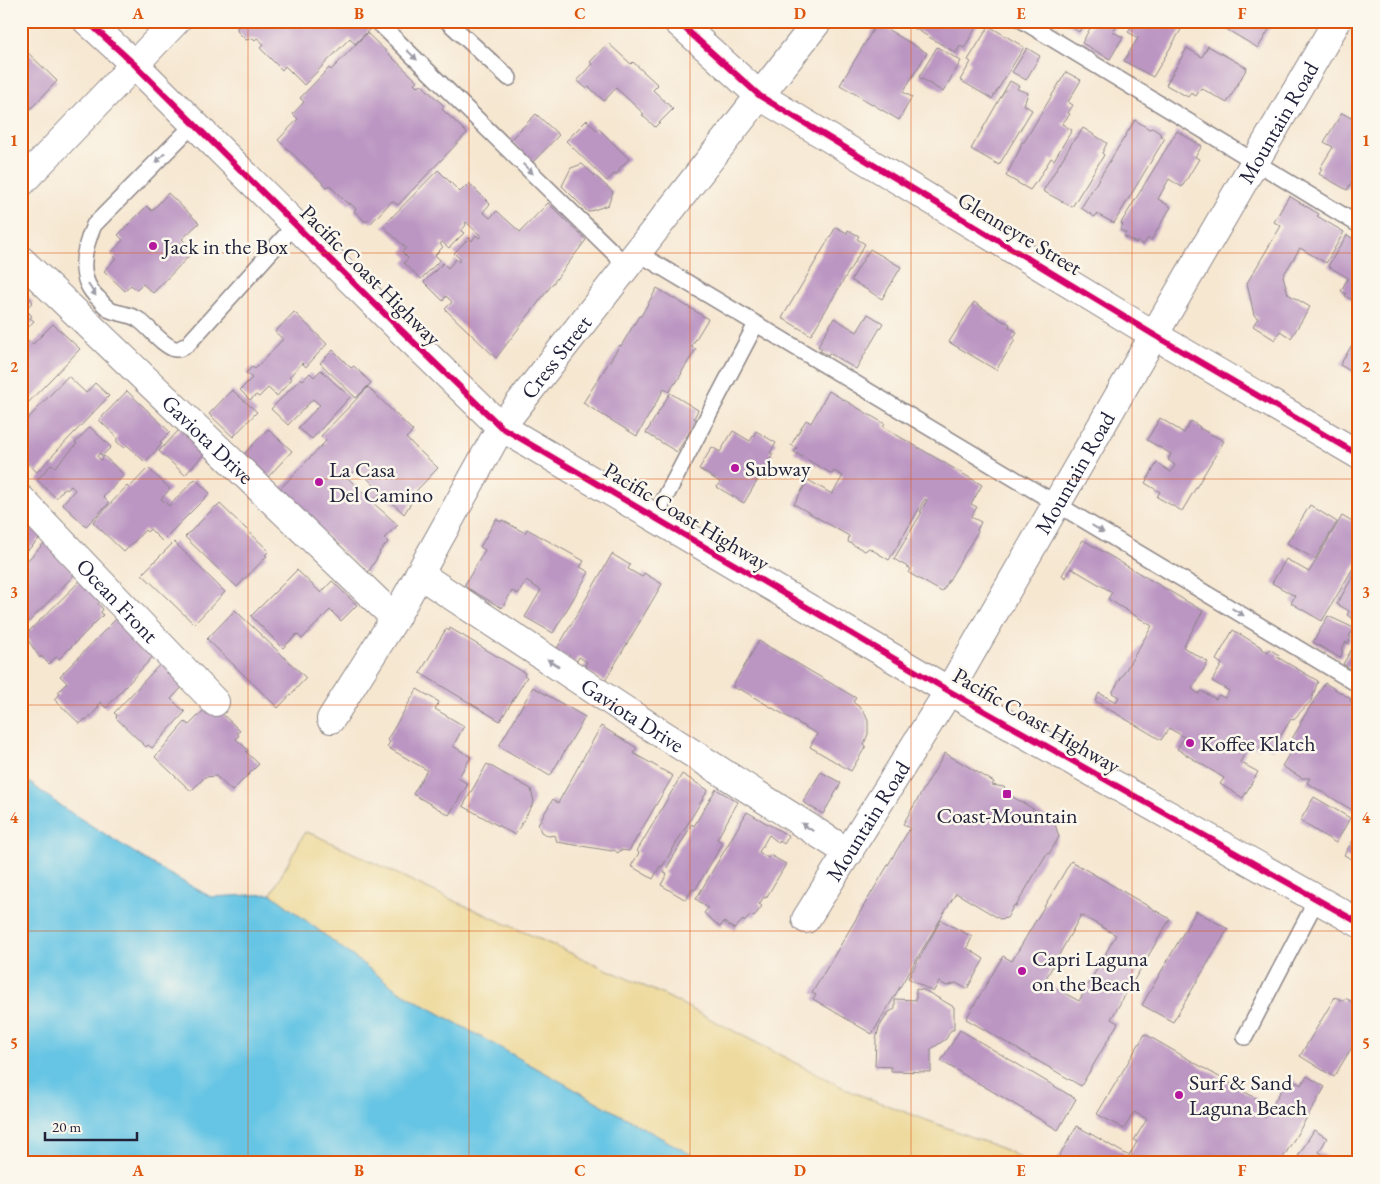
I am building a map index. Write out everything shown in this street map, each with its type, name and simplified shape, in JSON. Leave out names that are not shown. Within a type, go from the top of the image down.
[{"type":"main road","name":"Pacific Coast Highway","points":[[87,21],[134,64],[501,427],[949,691],[1359,923]]},
{"type":"main road","points":[[21,183],[176,21]]},
{"type":"main road","name":"Glenneyre Street","points":[[677,21],[760,96],[1154,335],[1359,456]]},
{"type":"main road","name":"Cress Street","points":[[331,719],[395,618],[501,427],[818,21]]},
{"type":"main road","name":"Mountain Road","points":[[806,919],[949,691],[1337,21]]},
{"type":"main road","name":"Gaviota Drive","points":[[21,260],[395,618]]},
{"type":"main road","name":"Ocean Front","points":[[21,499],[215,702]]},
{"type":"main road","name":"Gaviota Drive","points":[[419,574],[626,711],[849,853]]},
{"type":"lane","points":[[377,21],[632,260],[756,324],[1359,685]]},
{"type":"lane","points":[[446,21],[509,78]]},
{"type":"lane","points":[[1023,21],[1359,225]]},
{"type":"lane","points":[[194,124],[94,225],[83,260],[84,276],[92,293],[110,309],[138,319],[168,346],[175,349],[181,348],[188,344],[295,225]]},
{"type":"lane","points":[[655,517],[756,324]]},
{"type":"lane","points":[[1245,1037],[1317,899]]},
{"type":"sand","points":[[305,832],[666,996],[852,1092],[1006,1150],[1029,1163],[706,1163],[397,990],[271,894]]},
{"type":"water","points":[[21,776],[62,807],[162,870],[211,897],[271,894],[397,990],[706,1163],[21,1163]]},
{"type":"building","points":[[238,21],[361,21],[369,30],[355,44],[350,38],[304,85],[285,66],[282,70],[260,48],[264,44],[257,38],[255,40],[253,38],[246,40],[237,31]]},
{"type":"building","points":[[732,21],[746,21],[739,28]]},
{"type":"building","points":[[906,21],[980,21],[964,48],[960,46],[956,53],[907,24]]},
{"type":"building","points":[[1062,21],[1085,21],[1079,32]]},
{"type":"building","points":[[1094,21],[1120,21],[1113,32],[1123,37],[1110,59],[1082,43]]},
{"type":"building","points":[[1135,21],[1170,21],[1182,28],[1153,77],[1124,61],[1138,38],[1128,32]]},
{"type":"building","points":[[1217,21],[1274,21],[1258,48],[1216,23]]},
{"type":"building","points":[[877,23],[927,53],[903,92],[912,97],[899,120],[840,85]]},
{"type":"building","points":[[989,26],[1024,47],[992,99],[960,80],[971,62],[968,60]]},
{"type":"building","points":[[367,33],[417,81],[414,83],[418,87],[421,84],[444,106],[442,109],[467,133],[398,205],[392,201],[371,223],[368,220],[366,222],[354,211],[356,209],[350,203],[349,205],[329,185],[327,187],[278,140],[298,119],[293,114],[304,102],[300,98]]},
{"type":"building","points":[[608,43],[631,64],[633,62],[658,85],[653,90],[673,109],[655,127],[616,88],[604,101],[589,87],[587,89],[577,80],[592,64],[590,62]]},
{"type":"building","points":[[21,46],[57,81],[21,119]]},
{"type":"building","points":[[1208,46],[1247,68],[1227,103],[1201,88],[1196,96],[1191,93],[1188,97],[1166,85],[1187,48],[1202,57]]},
{"type":"building","points":[[937,47],[961,61],[943,92],[919,77]]},
{"type":"building","points":[[1027,48],[1040,56],[1026,80],[1012,72]]},
{"type":"building","points":[[1066,72],[1081,80],[1068,102],[1073,105],[1068,113],[1070,114],[1062,124],[1072,130],[1054,160],[1051,158],[1030,190],[1006,176],[1022,142],[1024,142]]},
{"type":"building","points":[[1010,81],[1019,86],[1017,89],[1028,93],[1024,105],[1032,110],[999,165],[971,149]]},
{"type":"building","points":[[1357,104],[1359,105],[1359,150],[1357,152],[1359,154],[1355,160],[1359,162],[1359,170],[1347,190],[1319,174],[1322,169],[1320,168],[1333,147],[1324,142],[1342,113],[1351,118]]},
{"type":"building","points":[[536,114],[559,135],[533,162],[510,140]]},
{"type":"building","points":[[587,120],[597,131],[599,129],[629,159],[616,175],[614,174],[607,181],[566,141]]},
{"type":"building","points":[[1135,120],[1149,129],[1152,128],[1165,138],[1114,223],[1097,214],[1095,217],[1081,208]]},
{"type":"building","points":[[1083,128],[1107,143],[1102,153],[1104,155],[1072,207],[1043,191]]},
{"type":"building","points":[[1177,131],[1202,146],[1195,157],[1199,159],[1182,187],[1169,179],[1158,199],[1171,207],[1151,240],[1148,238],[1143,245],[1138,241],[1136,243],[1124,236],[1126,233],[1120,230],[1123,225],[1121,223]]},
{"type":"building","points":[[582,164],[613,192],[608,205],[588,212],[562,186],[571,168]]},
{"type":"building","points":[[438,170],[460,192],[469,183],[490,204],[483,212],[490,218],[497,211],[520,232],[548,203],[586,240],[496,358],[445,309],[452,302],[446,296],[443,301],[424,282],[443,263],[448,268],[456,259],[459,262],[461,260],[454,253],[469,238],[472,241],[476,235],[479,238],[481,236],[466,222],[461,231],[464,233],[449,248],[442,242],[440,244],[443,247],[435,255],[440,260],[421,279],[404,263],[408,258],[402,252],[406,248],[383,226]]},
{"type":"building","name":"Jack in the Box","points":[[168,193],[199,223],[182,239],[194,251],[153,293],[143,284],[137,290],[131,285],[125,291],[104,271],[116,258],[111,253],[123,240],[118,235],[147,206],[152,211]]},
{"type":"building","points":[[1289,196],[1344,232],[1326,263],[1300,248],[1283,276],[1288,294],[1310,307],[1291,338],[1280,331],[1275,340],[1253,326],[1258,318],[1254,315],[1247,283],[1281,226],[1274,222]]},
{"type":"building","points":[[836,227],[847,233],[848,230],[859,236],[857,239],[865,244],[811,335],[782,318]]},
{"type":"building","points":[[1347,235],[1359,242],[1359,304],[1345,296],[1346,294],[1341,291],[1348,278],[1328,266]]},
{"type":"building","points":[[870,249],[901,267],[882,299],[851,280]]},
{"type":"building","points":[[21,288],[33,302],[25,309],[34,321],[21,335]]},
{"type":"building","points":[[657,288],[708,319],[691,347],[696,349],[676,383],[669,392],[664,389],[637,436],[583,403],[639,316],[641,316]]},
{"type":"building","points":[[974,302],[1010,324],[1009,327],[1017,332],[1013,339],[1015,340],[996,370],[949,342]]},
{"type":"building","points":[[294,312],[327,344],[306,367],[302,363],[289,377],[292,379],[277,396],[268,388],[259,397],[256,395],[250,400],[240,390],[252,378],[246,373],[252,367],[255,369],[283,339],[275,332]]},
{"type":"building","points":[[868,314],[883,323],[856,369],[829,353],[828,355],[820,351],[822,349],[818,346],[834,318],[857,332]]},
{"type":"building","points":[[53,324],[80,349],[21,410],[21,350],[29,341],[33,344]]},
{"type":"building","points":[[1359,333],[1359,376],[1340,365]]},
{"type":"building","points":[[333,350],[351,368],[354,366],[371,383],[356,398],[320,363]]},
{"type":"building","points":[[321,370],[350,397],[312,439],[298,428],[320,405],[313,399],[288,425],[271,409],[301,378],[303,380],[310,373],[314,377]]},
{"type":"building","points":[[68,376],[86,393],[95,383],[109,396],[37,472],[21,457],[21,426]]},
{"type":"building","name":"La Casa Del Camino","points":[[368,387],[413,431],[406,438],[438,468],[416,491],[418,492],[404,514],[381,492],[372,502],[398,525],[384,538],[388,542],[379,552],[367,574],[279,490],[326,441],[321,436]],"holes":[[[356,470],[362,476],[364,475],[375,486],[365,495],[348,478]]]},
{"type":"building","points":[[232,390],[257,412],[233,437],[209,414]]},
{"type":"building","points":[[127,391],[170,432],[160,442],[162,444],[145,462],[127,445],[124,448],[117,442],[117,437],[99,420]]},
{"type":"building","points":[[829,391],[885,424],[883,427],[982,485],[971,504],[977,507],[971,517],[981,522],[978,531],[942,592],[909,573],[911,569],[894,559],[927,500],[925,499],[889,560],[869,548],[865,551],[848,542],[849,536],[794,504],[808,480],[832,494],[843,476],[834,471],[832,474],[794,452],[797,448],[791,445],[806,420],[811,423]]},
{"type":"building","points":[[670,393],[698,410],[694,418],[697,420],[677,452],[646,433]]},
{"type":"building","points":[[1160,418],[1184,433],[1191,421],[1199,428],[1224,441],[1182,511],[1157,497],[1160,492],[1145,483],[1157,463],[1171,472],[1175,465],[1168,460],[1171,454],[1147,440]]},
{"type":"building","points":[[90,427],[111,447],[102,456],[100,453],[97,456],[101,460],[104,456],[124,475],[103,497],[109,503],[86,526],[62,504],[75,490],[71,486],[67,490],[65,488],[56,498],[37,480],[52,464],[55,467]]},
{"type":"building","points":[[181,428],[206,452],[185,475],[159,451]]},
{"type":"building","points":[[268,429],[292,451],[268,477],[244,454]]},
{"type":"building","points":[[733,431],[750,441],[756,431],[776,443],[770,453],[773,454],[744,503],[717,487],[720,482],[699,469],[712,447],[720,452]]},
{"type":"building","points":[[148,468],[170,489],[161,499],[169,506],[195,479],[210,493],[162,541],[150,529],[147,532],[145,530],[124,552],[93,522],[127,486],[129,488]]},
{"type":"building","points":[[220,504],[269,551],[265,555],[267,556],[237,587],[185,537]]},
{"type":"building","points":[[1310,505],[1337,522],[1315,559],[1287,543]]},
{"type":"building","points":[[1342,516],[1359,526],[1359,558],[1322,621],[1291,603],[1295,596],[1272,583],[1286,559],[1309,572]]},
{"type":"building","points":[[496,519],[501,522],[502,520],[525,533],[527,529],[584,561],[580,567],[589,572],[553,633],[525,617],[541,590],[526,581],[518,594],[512,591],[502,608],[464,586],[485,550],[480,547]]},
{"type":"building","points":[[29,526],[43,535],[21,557],[21,534]]},
{"type":"building","points":[[48,539],[80,569],[21,630],[21,567]]},
{"type":"building","points":[[1083,540],[1203,611],[1183,647],[1208,662],[1192,689],[1199,694],[1201,691],[1216,699],[1219,695],[1225,698],[1229,691],[1212,681],[1222,664],[1216,660],[1233,630],[1262,649],[1268,652],[1269,649],[1279,655],[1277,657],[1318,681],[1311,701],[1293,720],[1291,719],[1272,750],[1262,744],[1259,749],[1250,744],[1240,762],[1258,772],[1243,798],[1220,784],[1224,778],[1177,749],[1184,737],[1169,728],[1161,740],[1095,701],[1099,693],[1116,702],[1119,697],[1112,693],[1152,626],[1108,599],[1112,592],[1071,568],[1066,578],[1062,575]]},
{"type":"building","points":[[174,542],[225,592],[194,624],[142,574]]},
{"type":"building","points":[[612,554],[630,565],[628,569],[642,577],[644,573],[662,584],[605,681],[583,669],[587,662],[579,657],[575,664],[555,652]]},
{"type":"building","points":[[1359,566],[1359,616],[1355,615],[1353,619],[1347,615],[1349,611],[1337,604]]},
{"type":"building","points":[[297,570],[321,593],[332,581],[357,605],[341,621],[330,610],[302,639],[297,634],[283,648],[251,616]]},
{"type":"building","points":[[82,579],[103,598],[98,604],[103,609],[101,612],[103,615],[59,659],[56,657],[49,664],[41,656],[40,658],[26,637],[26,634]]},
{"type":"building","points":[[235,610],[306,678],[278,708],[207,639]]},
{"type":"building","points":[[119,616],[157,652],[106,708],[100,702],[99,707],[87,720],[85,719],[80,724],[54,699],[60,694],[58,692],[67,683],[60,676]]},
{"type":"building","points":[[1328,616],[1354,628],[1349,636],[1351,637],[1348,644],[1346,642],[1341,650],[1343,651],[1340,658],[1313,642]]},
{"type":"building","points":[[450,628],[525,673],[524,675],[527,677],[500,721],[420,673],[446,629],[449,631]]},
{"type":"building","points":[[1359,637],[1359,674],[1343,664]]},
{"type":"building","points":[[759,641],[856,698],[853,702],[863,710],[868,721],[868,734],[864,744],[866,746],[851,771],[810,747],[817,734],[740,689],[732,687]]},
{"type":"building","points":[[164,660],[187,682],[171,699],[185,712],[152,748],[148,745],[146,747],[116,718],[117,715],[114,713]]},
{"type":"building","points":[[1325,683],[1351,699],[1350,701],[1359,707],[1359,814],[1307,783],[1310,778],[1302,778],[1282,766],[1296,743],[1291,740]]},
{"type":"building","points":[[533,687],[585,717],[550,776],[499,746]]},
{"type":"building","points":[[417,689],[439,702],[435,709],[464,726],[453,746],[471,757],[458,778],[468,784],[449,815],[413,794],[427,770],[387,747],[390,742],[387,740]]},
{"type":"building","points":[[211,703],[240,731],[237,733],[239,735],[236,739],[259,764],[232,791],[216,776],[205,777],[191,791],[155,757],[185,722],[189,725]]},
{"type":"building","points":[[601,726],[637,748],[633,753],[673,776],[629,851],[620,850],[618,853],[614,850],[557,842],[555,835],[549,836],[541,832],[538,824],[553,799],[558,803]]},
{"type":"building","points":[[945,753],[994,782],[992,785],[1004,787],[1013,797],[1054,821],[1059,837],[1007,918],[1000,919],[956,893],[872,1034],[813,999],[816,995],[812,993],[910,828],[903,824]]},
{"type":"building","points":[[487,764],[531,789],[534,802],[515,835],[463,806]]},
{"type":"building","points":[[821,772],[841,783],[823,814],[803,802]]},
{"type":"building","points":[[682,774],[708,790],[653,879],[631,866],[639,853],[637,851]]},
{"type":"building","points":[[716,789],[738,802],[717,839],[723,843],[695,890],[692,889],[686,900],[661,885],[667,874],[664,873],[692,824],[694,826]]},
{"type":"building","points":[[1314,797],[1350,818],[1336,843],[1300,821]]},
{"type":"building","points":[[747,812],[789,836],[784,844],[780,841],[779,843],[769,835],[759,852],[768,858],[770,855],[786,864],[766,898],[764,897],[759,904],[762,906],[754,917],[751,915],[734,929],[724,922],[720,927],[704,913],[708,908],[696,899]]},
{"type":"building","points":[[1355,837],[1359,839],[1359,863],[1344,855]]},
{"type":"building","name":"Capri Laguna on the Beach","points":[[1071,861],[1170,919],[1111,1019],[1118,1023],[1081,1086],[966,1019],[1003,956],[1012,961]],"holes":[[[1081,915],[1116,935],[1079,1001],[1044,982]]]},
{"type":"building","name":"Surf & Sand Laguna Beach","points":[[1196,911],[1228,929],[1173,1022],[1142,1005]]},
{"type":"building","points":[[941,920],[972,937],[967,948],[984,959],[967,989],[956,983],[947,986],[939,982],[933,992],[908,978]]},
{"type":"building","points":[[916,989],[924,990],[954,1007],[954,1030],[951,1030],[946,1039],[931,1049],[931,1072],[891,1071],[891,1067],[875,1066],[876,1040],[879,1027],[889,1012],[895,1009],[895,999],[916,1000]]},
{"type":"building","name":"Surf & Sand Laguna Beach","points":[[1335,997],[1343,1001],[1345,998],[1359,1006],[1359,1035],[1334,1077],[1300,1056]]},
{"type":"building","points":[[960,1030],[1076,1099],[1058,1130],[941,1061]]},
{"type":"building","name":"Surf & Sand Laguna Beach","points":[[1145,1034],[1264,1103],[1257,1114],[1265,1118],[1289,1077],[1301,1085],[1307,1076],[1325,1087],[1280,1163],[1055,1163],[1077,1126],[1129,1156],[1137,1142],[1134,1140],[1147,1119],[1134,1112],[1124,1129],[1097,1114]]},
{"type":"building","name":"Surf & Sand Laguna Beach","points":[[1314,1130],[1327,1138],[1319,1152],[1338,1163],[1294,1163]]},
{"type":"cycle path","points":[[87,21],[134,64],[501,427],[949,691],[1359,923]]},
{"type":"cycle path","points":[[677,21],[760,96],[1154,335],[1359,455]]},
{"type":"place","name":"Jack in the Box","points":[[153,246]]},
{"type":"place","name":"Subway","points":[[735,468]]},
{"type":"place","name":"La Casa Del Camino","points":[[319,482]]},
{"type":"place","name":"Koffee Klatch","points":[[1190,743]]},
{"type":"place","name":"Coast-Mountain","points":[[1007,794]]},
{"type":"place","name":"Capri Laguna on the Beach","points":[[1022,971]]},
{"type":"place","name":"Surf & Sand Laguna Beach","points":[[1179,1095]]}]
